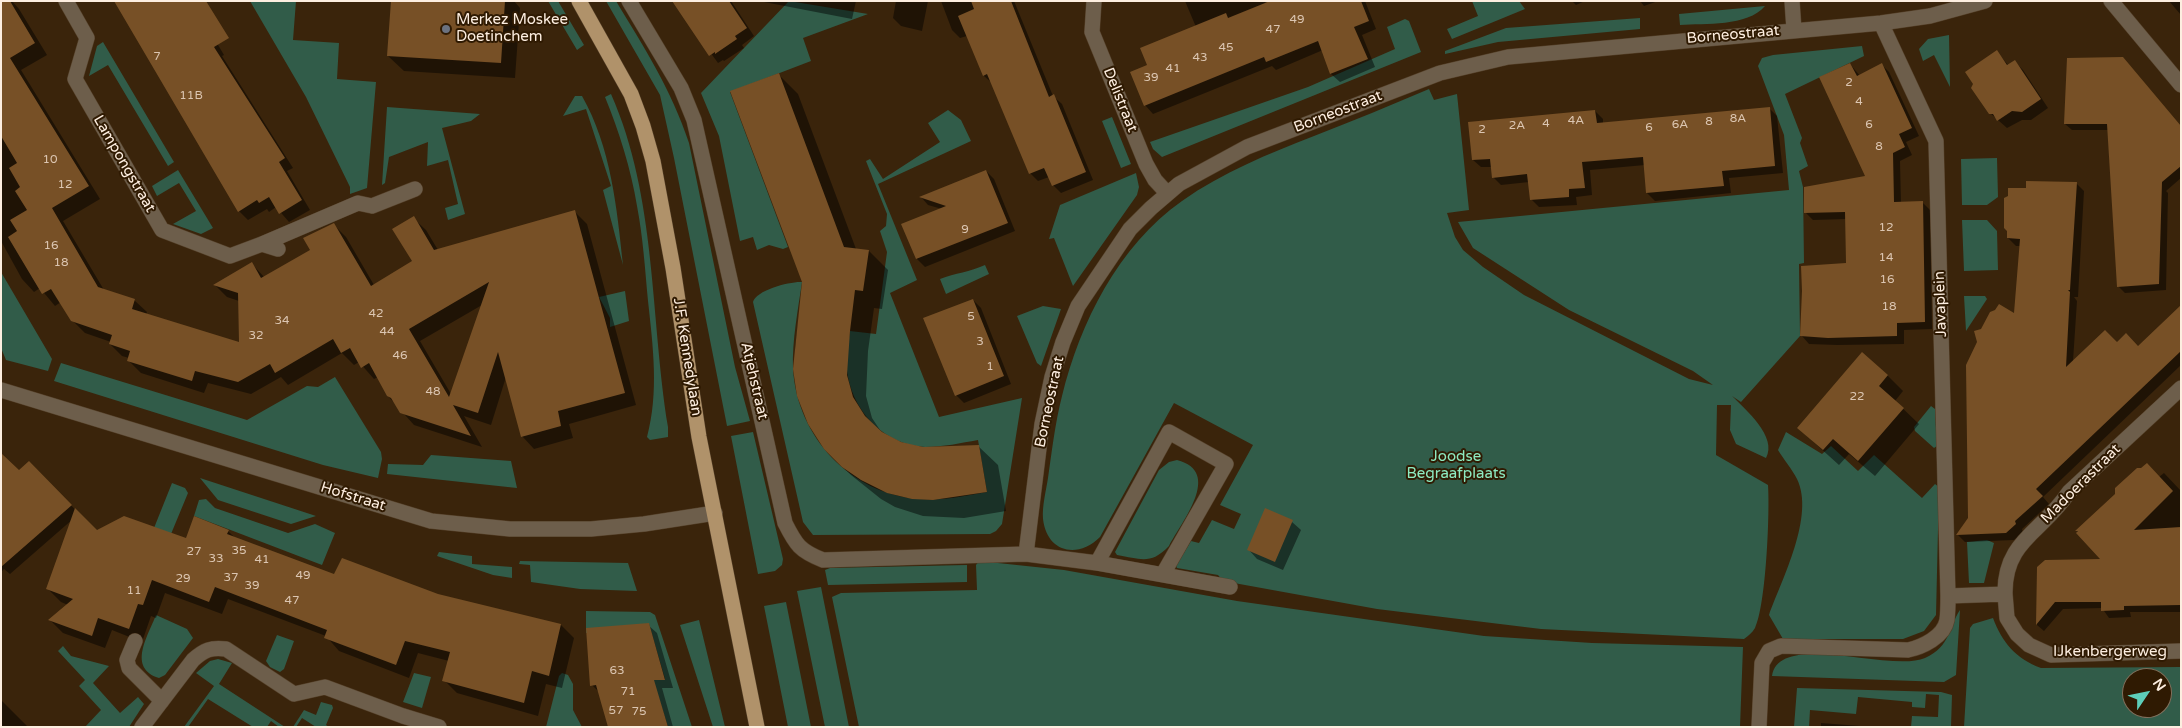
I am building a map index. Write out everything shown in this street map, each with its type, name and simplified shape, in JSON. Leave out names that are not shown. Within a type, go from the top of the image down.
[{"type":"main road","name":"J.F. Kennedylaan","points":[[579,1],[630,94],[643,126],[650,152],[673,268],[699,437],[757,727]]},
{"type":"street","name":"Lampongstraat","points":[[66,1],[87,38],[75,79],[162,230],[230,256],[358,203],[372,206],[415,190]]},
{"type":"street","name":"Atjehstraat","points":[[629,1],[681,88],[694,120],[785,523],[794,542],[806,553],[823,560],[1026,554]]},
{"type":"street","name":"Delistraat","points":[[1094,1],[1092,32],[1146,164],[1155,180],[1167,193]]},
{"type":"street","points":[[1792,1],[1794,30]]},
{"type":"street","name":"Borneostraat","points":[[1026,554],[1042,424],[1052,377],[1063,342],[1078,306],[1109,258],[1130,229],[1167,193],[1248,147],[1440,73],[1473,64],[1508,57],[1881,23],[1930,16],[1985,1]]},
{"type":"street","points":[[2111,1],[2181,85]]},
{"type":"street","name":"Javaplein","points":[[1881,23],[1936,141],[1948,596]]},
{"type":"street","points":[[262,244],[278,249]]},
{"type":"street","name":"Madoerastraat","points":[[2005,594],[2004,577],[2016,549],[2059,507],[2070,492],[2181,388]]},
{"type":"street","name":"Hofstraat","points":[[1,390],[431,521],[510,530],[591,529],[644,524],[715,513]]},
{"type":"street","points":[[1097,563],[1169,432],[1226,464],[1162,574]]},
{"type":"street","points":[[1026,554],[1097,563],[1230,588]]},
{"type":"street","points":[[1759,727],[1762,663],[1769,651],[1781,646],[1908,650],[1920,647],[1940,632],[1947,622],[1948,596],[2005,594]]},
{"type":"street","name":"IJkenbergerweg","points":[[2005,594],[2007,618],[2017,634],[2029,645],[2051,655],[2181,651]]},
{"type":"street","points":[[136,641],[127,660],[129,668],[162,701]]},
{"type":"street","points":[[142,727],[193,660],[202,651],[214,648],[226,650],[294,694],[325,687],[403,716],[440,727]]},
{"type":"green space","points":[[250,1],[296,1],[293,40],[339,43],[337,79],[376,82],[367,188],[350,194],[350,187],[306,97]]},
{"type":"green space","points":[[548,1],[558,1],[584,45],[577,50]]},
{"type":"green space","points":[[606,1],[616,1],[647,53],[666,87],[689,143],[735,367],[750,421],[727,426],[660,95]]},
{"type":"green space","points":[[789,1],[868,14],[803,38],[811,61],[730,92],[788,247],[783,249],[769,245],[757,250],[753,237],[740,241],[719,136],[701,93]]},
{"type":"green space","points":[[1472,1],[1519,1],[1525,9],[1452,39],[1447,29],[1478,16]]},
{"type":"green space","points":[[1765,6],[1748,18],[1737,21],[1680,25],[1679,14]]},
{"type":"green space","points":[[1640,18],[1640,29],[1498,42],[1445,54],[1445,51],[1506,28]]},
{"type":"green space","points":[[1405,19],[1409,21],[1421,52],[1162,157],[1153,149],[1150,142],[1308,87],[1395,49],[1387,27]]},
{"type":"green space","points":[[1949,35],[1950,87],[1934,55],[1923,61],[1919,49],[1928,39]]},
{"type":"green space","points":[[103,42],[174,162],[168,166],[108,65],[89,76],[97,46]]},
{"type":"green space","name":"Joodse Begraafplaats","points":[[1862,46],[1864,56],[1785,94],[1802,138],[1800,143],[1808,166],[1799,171],[1803,187],[1804,263],[1799,264],[1800,336],[1741,402],[1732,396],[1752,416],[1764,433],[1768,441],[1769,450],[1766,458],[1736,444],[1730,430],[1731,405],[1717,405],[1716,455],[1768,485],[1768,537],[1762,600],[1755,628],[1744,639],[1541,629],[1377,609],[1223,581],[1218,575],[1177,568],[1176,566],[1191,541],[1199,543],[1212,520],[1234,529],[1241,514],[1220,505],[1253,445],[1174,403],[1100,537],[1091,544],[1073,550],[1065,549],[1050,539],[1043,519],[1043,509],[1056,427],[1070,369],[1079,341],[1091,314],[1121,263],[1139,240],[1159,219],[1213,181],[1263,157],[1429,89],[1434,100],[1457,94],[1469,210],[1447,213],[1455,237],[1463,250],[1483,267],[1524,295],[1689,379],[1713,385],[1693,371],[1569,310],[1473,248],[1458,222],[1789,190],[1784,135],[1758,66],[1762,58],[1773,55]]},
{"type":"green space","points":[[611,94],[626,134],[637,174],[650,258],[668,437],[650,440],[647,437],[653,403],[654,369],[642,241],[628,164],[605,97]]},
{"type":"green space","points":[[575,96],[582,96],[600,136],[606,157],[615,200],[623,265],[603,190],[611,186],[586,109],[563,116]]},
{"type":"green space","points":[[387,107],[480,114],[471,121],[442,128],[465,214],[448,220],[445,208],[458,204],[448,160],[427,166],[428,142],[389,157],[385,183],[382,185]]},
{"type":"green space","points":[[948,110],[961,120],[971,141],[878,184],[917,280],[890,293],[939,417],[1022,398],[1002,524],[996,531],[990,534],[813,535],[803,522],[753,302],[760,294],[767,290],[790,283],[802,282],[793,347],[793,369],[797,394],[805,417],[817,439],[832,458],[850,474],[871,486],[894,495],[919,499],[936,499],[987,492],[978,440],[945,446],[925,447],[911,445],[885,434],[865,415],[852,391],[847,372],[850,331],[876,334],[887,252],[880,231],[886,226],[887,214],[866,161],[870,159],[883,179],[940,142],[928,123]]},
{"type":"green space","points":[[1112,117],[1131,164],[1121,168],[1102,121]]},
{"type":"green space","points":[[1997,158],[1998,197],[1987,205],[1962,205],[1961,159]]},
{"type":"green space","points":[[178,170],[213,228],[201,234],[173,224],[196,211],[179,183],[157,196],[152,186]]},
{"type":"green space","points":[[1136,173],[1139,187],[1137,195],[1073,286],[1054,238],[1049,239],[1060,205]]},
{"type":"green space","points":[[1962,220],[1987,220],[1997,231],[1998,270],[1964,271]]},
{"type":"green space","points":[[985,265],[989,274],[946,294],[940,279]]},
{"type":"green space","points":[[1,272],[52,359],[48,371],[6,360],[1,348]]},
{"type":"green space","points":[[625,291],[629,321],[610,327],[610,318],[599,297]]},
{"type":"green space","points":[[1964,296],[1985,296],[1987,299],[1966,331]]},
{"type":"green space","points":[[1043,306],[1061,309],[1041,366],[1037,363],[1017,316]]},
{"type":"green space","points":[[61,363],[247,420],[307,386],[318,387],[335,377],[381,452],[382,459],[378,478],[323,465],[54,381]]},
{"type":"green space","points":[[1931,406],[1935,409],[1937,446],[1934,448],[1915,431],[1914,427]]},
{"type":"green space","points":[[753,432],[783,559],[782,565],[775,571],[758,574],[731,436]]},
{"type":"green space","points":[[1786,432],[1822,454],[1831,446],[1858,471],[1874,455],[1922,498],[1935,484],[1939,487],[1936,615],[1924,631],[1903,639],[1783,639],[1769,615],[1795,547],[1802,511],[1801,494],[1797,479],[1778,450]]},
{"type":"green space","points":[[431,455],[511,461],[517,488],[387,474],[388,464],[423,465]]},
{"type":"green space","points":[[1177,460],[1190,466],[1197,475],[1198,486],[1189,511],[1169,546],[1157,556],[1151,558],[1139,559],[1117,555],[1115,552],[1159,470],[1169,462]]},
{"type":"green space","points":[[200,478],[316,516],[291,524],[218,500]]},
{"type":"green space","points":[[172,483],[185,488],[188,493],[171,534],[154,528]]},
{"type":"green space","points":[[206,499],[215,508],[288,533],[315,524],[335,533],[322,565],[194,516],[199,500]]},
{"type":"green space","points":[[1987,540],[1994,543],[1984,583],[1969,583],[1967,542]]},
{"type":"green space","points":[[439,552],[472,556],[472,564],[512,567],[512,578],[493,575],[437,556]]},
{"type":"green space","points":[[520,561],[628,563],[637,591],[580,589],[531,582],[530,565],[519,564]]},
{"type":"green space","points":[[979,561],[1064,570],[1237,601],[1484,636],[1592,643],[1743,647],[1740,727],[859,727],[832,597],[841,593],[977,590],[976,565]]},
{"type":"green space","points":[[967,565],[967,582],[828,585],[825,570],[830,568]]},
{"type":"green space","points":[[821,587],[849,727],[825,727],[797,591]]},
{"type":"green space","points":[[786,602],[811,727],[788,727],[764,606]]},
{"type":"green space","points":[[1960,610],[1956,675],[1944,682],[1772,676],[1779,663],[1794,656],[1815,654],[1838,655],[1888,661],[1909,661],[1925,658],[1940,648]]},
{"type":"green space","points":[[586,611],[650,612],[655,615],[692,727],[668,727],[653,680],[665,679],[649,624],[586,633]]},
{"type":"green space","points":[[156,615],[187,629],[193,638],[165,675],[159,678],[149,673],[144,667],[142,659],[142,651]]},
{"type":"green space","points":[[1993,618],[2001,635],[2011,649],[2024,660],[2041,668],[2181,667],[2181,727],[1964,727],[1970,628],[1973,624]]},
{"type":"green space","points":[[699,620],[725,727],[713,727],[680,625]]},
{"type":"green space","points":[[277,635],[294,641],[284,669],[280,672],[270,667],[266,661]]},
{"type":"green space","points":[[63,646],[71,656],[109,666],[93,683],[120,713],[138,697],[144,704],[129,727],[85,727],[101,710],[79,686],[85,680],[58,651]]},
{"type":"green space","points":[[218,659],[232,663],[219,684],[285,727],[279,727],[271,721],[267,727],[253,727],[208,699],[188,727],[184,727],[214,686],[196,673],[210,661]]},
{"type":"green space","points":[[414,673],[431,677],[422,708],[403,702]]},
{"type":"green space","points":[[562,673],[568,675],[573,684],[573,710],[582,727],[546,727],[559,676]]},
{"type":"green space","points":[[1797,688],[1941,692],[1952,695],[1951,727],[1911,727],[1912,716],[1938,717],[1939,695],[1926,694],[1925,708],[1912,707],[1912,702],[1858,697],[1856,714],[1810,710],[1809,727],[1794,727]]},
{"type":"green space","points":[[321,702],[332,705],[333,708],[326,725],[329,727],[316,727],[302,718],[296,727],[293,727],[304,710],[316,715]]},
{"type":"building","points":[[1,1],[10,1],[35,43],[10,58],[89,186],[52,208],[98,287],[135,299],[132,309],[239,342],[238,293],[213,285],[252,262],[261,278],[310,250],[303,238],[334,223],[371,286],[412,261],[392,229],[414,216],[434,250],[575,210],[625,393],[558,411],[561,426],[521,437],[498,352],[478,413],[453,405],[471,436],[400,413],[391,398],[387,396],[369,363],[361,368],[350,348],[341,353],[333,339],[275,373],[270,364],[238,382],[195,371],[192,381],[127,361],[130,351],[109,344],[112,335],[71,321],[51,289],[42,294],[8,237],[17,231],[10,220],[27,210],[15,191],[20,187],[9,168],[17,163],[1,136]],"holes":[[[489,282],[449,397],[409,329]]]},
{"type":"building","points":[[114,1],[206,1],[229,38],[214,47],[285,158],[279,162],[302,200],[279,214],[269,197],[259,203],[257,200],[238,212]]},
{"type":"building","name":"Merkez Moskee Doetinchem","points":[[391,1],[505,1],[501,63],[387,56]]},
{"type":"building","points":[[672,1],[729,1],[747,28],[735,36],[737,39],[709,56]]},
{"type":"building","points":[[971,1],[1011,1],[1049,97],[1054,94],[1086,172],[1052,186],[1044,168],[1029,174],[987,74],[983,76],[958,16],[974,9]]},
{"type":"building","points":[[1270,1],[1361,1],[1369,21],[1354,27],[1368,59],[1330,74],[1318,41],[1266,62],[1264,57],[1144,106],[1130,72],[1147,65],[1140,48],[1226,13],[1228,18]]},
{"type":"building","points":[[1997,50],[2007,65],[2015,60],[2041,99],[2022,112],[2012,111],[1997,121],[1993,114],[1989,114],[1971,88],[1973,84],[1965,72]]},
{"type":"building","points":[[2123,57],[2181,126],[2181,166],[2162,182],[2159,284],[2117,287],[2107,124],[2064,124],[2067,58]]},
{"type":"building","points":[[1850,63],[1857,76],[1882,63],[1912,128],[1899,134],[1905,147],[1893,153],[1894,202],[1923,201],[1925,322],[1897,323],[1897,336],[1828,338],[1800,336],[1801,266],[1846,263],[1845,212],[1804,213],[1804,187],[1865,176],[1819,77]]},
{"type":"building","points":[[779,73],[844,247],[869,250],[863,291],[855,290],[850,331],[847,375],[853,397],[865,416],[882,432],[901,442],[923,447],[979,445],[987,492],[933,500],[912,499],[887,493],[861,480],[842,467],[824,449],[808,424],[797,396],[793,369],[802,282],[730,91]]},
{"type":"building","points":[[1770,107],[1775,166],[1722,171],[1724,186],[1646,193],[1643,157],[1582,162],[1585,188],[1569,189],[1569,197],[1530,200],[1527,174],[1492,178],[1490,159],[1472,160],[1468,122],[1595,110],[1597,123]]},
{"type":"building","points":[[986,170],[1008,223],[916,259],[901,224],[946,206],[919,197]]},
{"type":"building","points":[[2026,181],[2077,182],[2070,290],[2068,290],[2070,292],[2066,367],[2105,330],[2117,342],[2126,333],[2138,346],[2181,305],[2181,351],[2036,489],[2043,496],[2015,521],[2016,524],[2006,533],[1956,535],[1968,518],[1966,365],[1977,342],[1974,331],[1981,329],[1990,312],[1995,310],[1999,304],[2014,313],[2020,239],[2007,238],[2007,231],[2004,228],[2004,198],[2008,196],[2008,188],[2026,188]]},
{"type":"building","points":[[973,299],[1004,376],[955,396],[923,318]]},
{"type":"building","points":[[1862,352],[1888,375],[1879,386],[1904,408],[1858,461],[1833,439],[1823,450],[1797,428]]},
{"type":"building","points":[[1,453],[19,470],[29,461],[72,505],[1,567]]},
{"type":"building","points":[[2147,463],[2173,491],[2134,530],[2181,527],[2181,605],[2124,606],[2124,610],[2101,611],[2101,602],[2055,602],[2036,625],[2037,567],[2045,560],[2100,559],[2076,533],[2078,531],[2075,531],[2115,494],[2115,488],[2137,468],[2141,468]]},
{"type":"building","points":[[75,508],[97,530],[124,516],[186,538],[194,516],[229,530],[227,534],[334,574],[342,558],[438,594],[561,624],[549,676],[532,671],[524,703],[442,681],[450,652],[405,641],[396,665],[324,638],[327,630],[215,587],[209,602],[152,580],[143,605],[138,604],[129,629],[98,618],[92,636],[48,620],[73,599],[46,589]]},
{"type":"building","points":[[1265,508],[1293,520],[1275,562],[1247,550]]},
{"type":"building","points":[[649,623],[665,680],[654,680],[668,727],[608,727],[596,685],[590,686],[586,628]]},
{"type":"place","name":"Merkez Moskee Doetinchem","points":[[446,29]]}]
